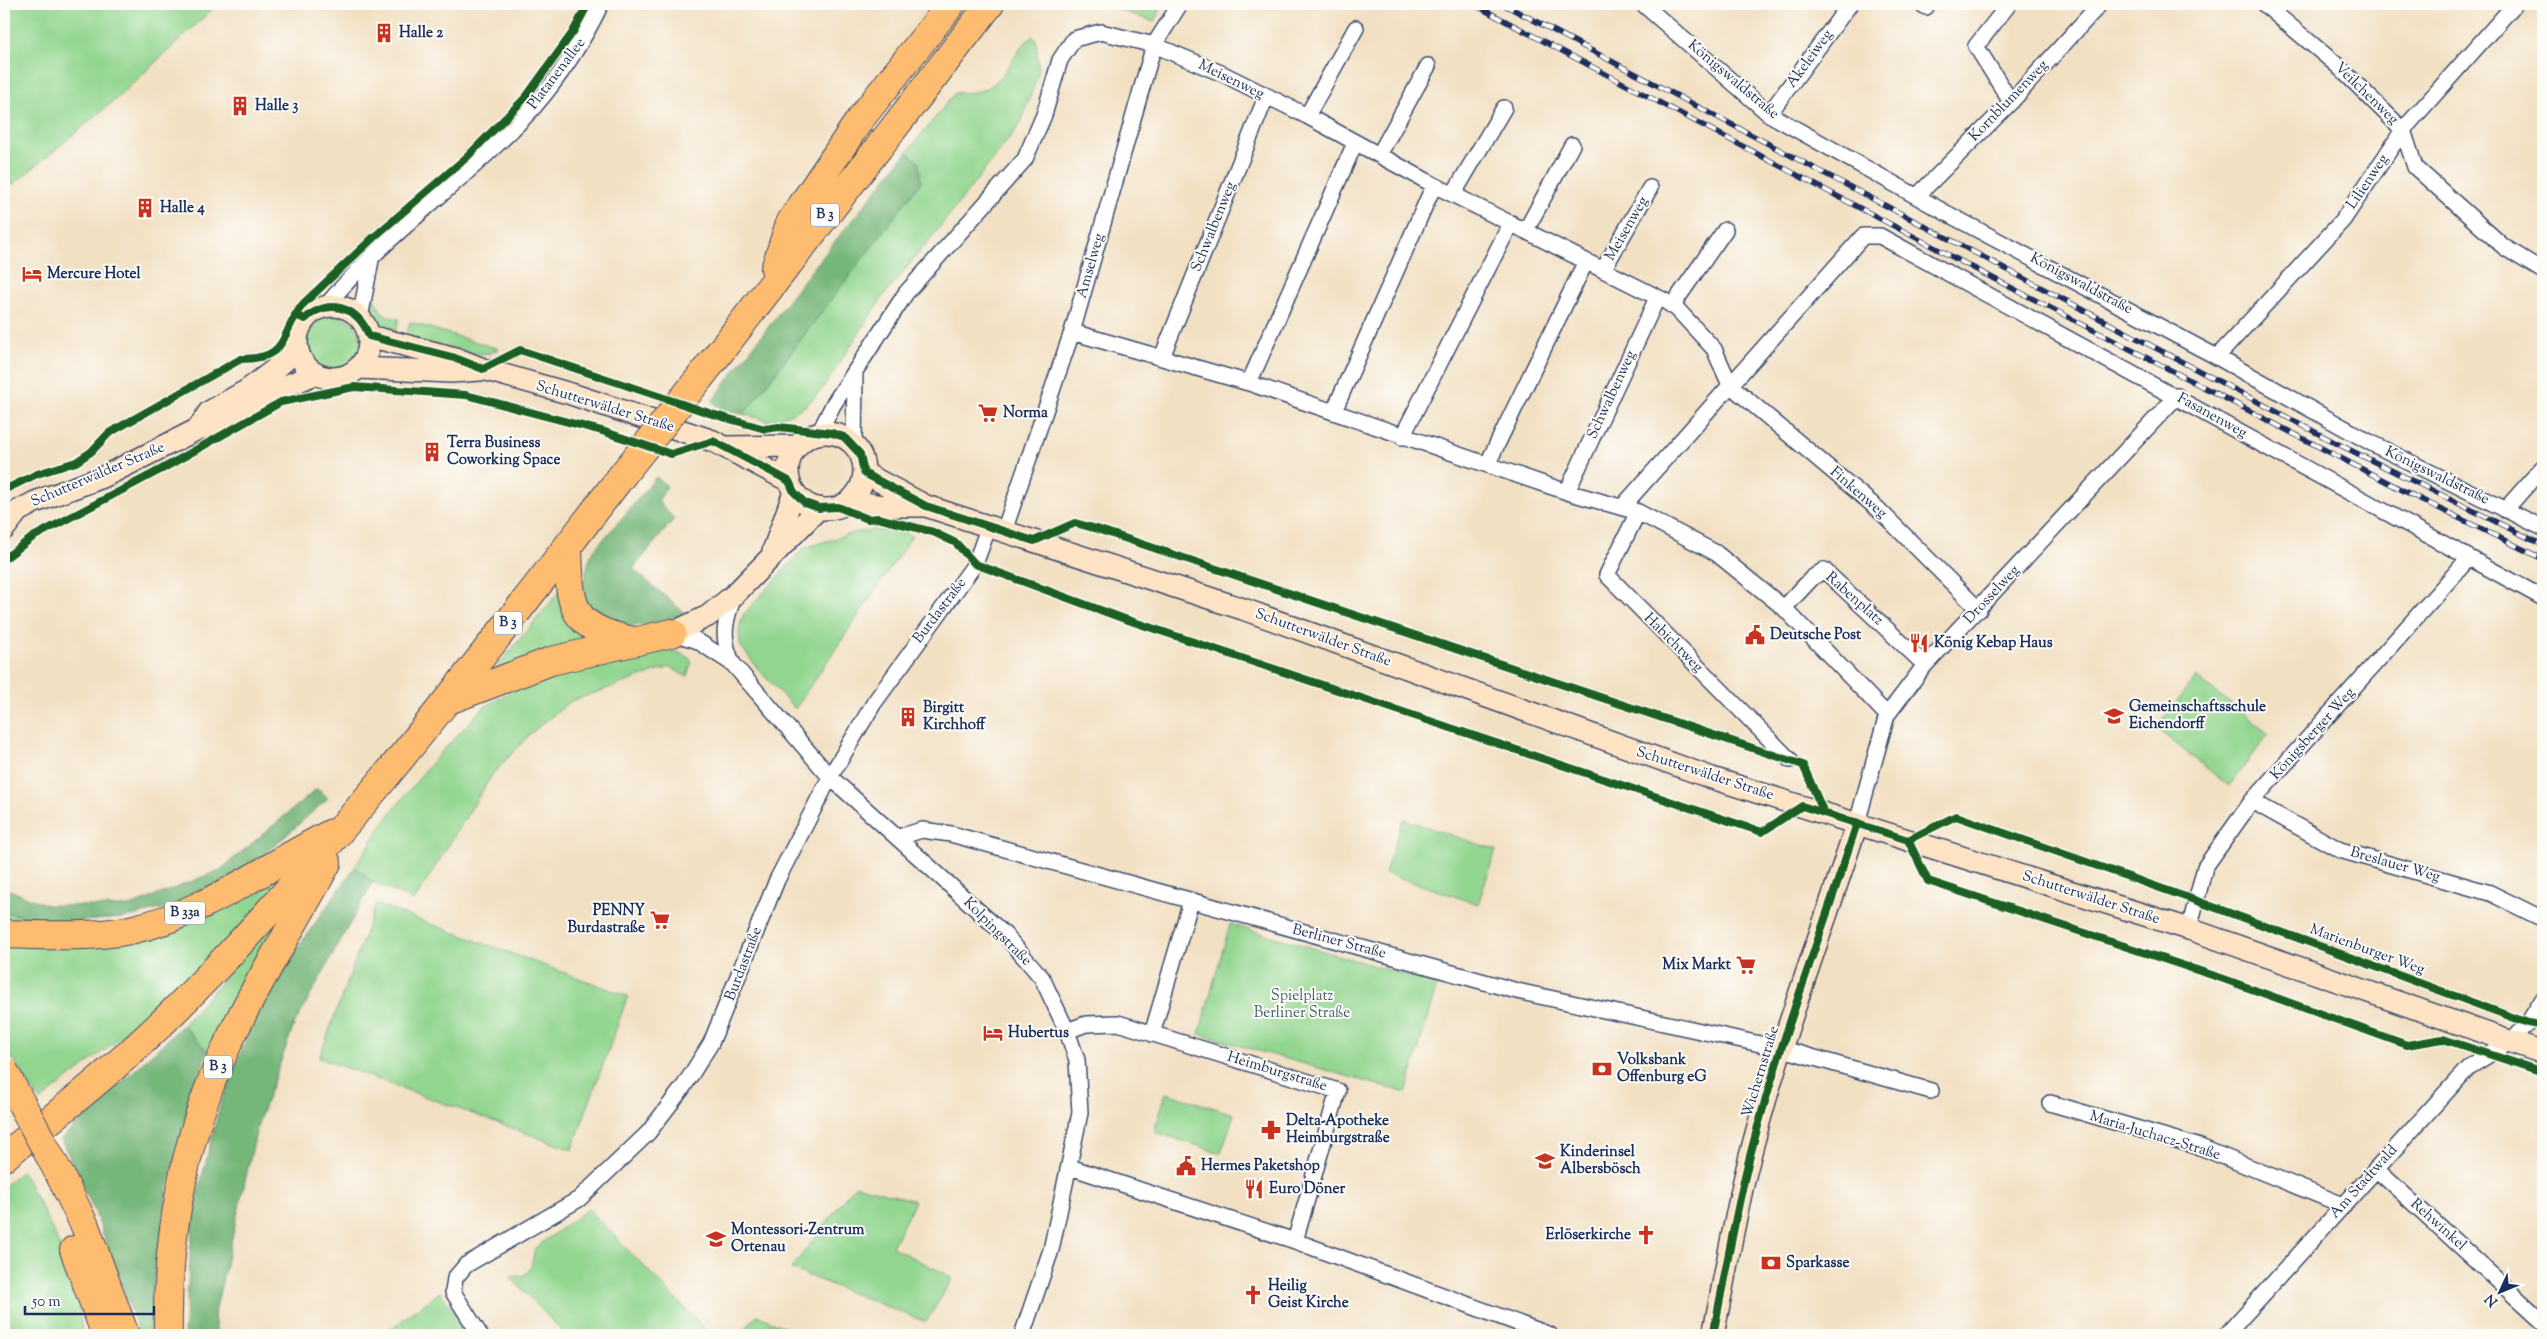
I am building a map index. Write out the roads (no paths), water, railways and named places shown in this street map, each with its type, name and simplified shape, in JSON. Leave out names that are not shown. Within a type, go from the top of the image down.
[{"type":"highway","points":[[767,292],[790,223],[861,118],[951,4]]},
{"type":"highway","name":"B 3","points":[[4,1157],[109,1071],[165,1020],[246,937],[347,826],[449,700],[990,4]]},
{"type":"highway","points":[[568,546],[570,595],[578,614],[588,625],[606,635],[634,641]]},
{"type":"highway","points":[[449,700],[552,661],[672,633]]},
{"type":"highway","name":"B 3","points":[[168,1335],[172,1247],[183,1184],[198,1121],[220,1061],[246,1008],[300,914],[347,826]]},
{"type":"highway","name":"B 33a","points":[[4,934],[62,935],[128,930],[178,916],[228,893],[286,856],[347,826]]},
{"type":"highway","points":[[4,1070],[56,1186],[102,1331]]},
{"type":"highway","points":[[4,1107],[85,1226],[125,1335]]},
{"type":"main road","name":"Schutterwälder Straße","points":[[325,307],[338,307],[350,311],[364,327],[456,358],[483,370],[571,394],[726,447],[792,487]]},
{"type":"main road","points":[[315,374],[304,363],[298,349],[301,326],[311,314],[325,307]]},
{"type":"main road","points":[[359,368],[367,353],[364,327]]},
{"type":"main road","name":"Schutterwälder Straße","points":[[198,429],[209,412],[246,391],[298,349]]},
{"type":"main road","name":"Schutterwälder Straße","points":[[4,529],[11,512],[103,477],[198,429],[218,425],[286,386],[315,374],[326,378],[337,378],[359,368],[452,372],[483,370]]},
{"type":"main road","points":[[819,433],[832,433],[844,437],[854,445],[864,463],[864,473],[860,489],[849,502],[838,507],[819,508],[805,503],[792,487],[788,469],[790,457],[796,446],[806,438],[819,433]]},
{"type":"main road","name":"Schutterwälder Straße","points":[[726,447],[796,446]]},
{"type":"main road","name":"Schutterwälder Straße","points":[[864,473],[926,506],[1243,609],[1712,778],[1857,822],[2189,929],[2543,1053]]},
{"type":"main road","points":[[771,556],[792,487]]},
{"type":"main road","name":"Schutterwälder Straße","points":[[849,502],[882,506],[926,506]]},
{"type":"main road","points":[[672,633],[708,616],[734,595],[819,508]]},
{"type":"main road","name":"Wichernstraße","points":[[1713,1335],[1746,1173],[1783,1048],[1857,822]]},
{"type":"street","name":"Platanenallee","points":[[325,307],[348,280],[534,106],[583,40],[601,4]]},
{"type":"street","name":"Amselweg","points":[[997,528],[1072,332],[1154,45],[1180,4]]},
{"type":"street","name":"Königswaldstraße","points":[[1643,4],[1770,114],[1917,196],[2217,357],[2375,446],[2543,528]]},
{"type":"street","name":"Akeleiweg","points":[[1770,114],[1850,4]]},
{"type":"street","points":[[2010,4],[1976,46],[2012,102]]},
{"type":"street","name":"Kornblumenweg","points":[[1917,196],[2012,102],[2100,4]]},
{"type":"street","name":"Veilchenweg","points":[[2264,4],[2338,66],[2403,130],[2415,167],[2504,246],[2543,271]]},
{"type":"street","name":"Lilienweg","points":[[2217,357],[2343,220],[2403,130],[2515,4]]},
{"type":"street","points":[[1307,116],[1356,28]]},
{"type":"street","name":"Meisenweg","points":[[819,433],[833,405],[906,293],[1025,159],[1044,115],[1060,60],[1074,39],[1101,32],[1154,45],[1223,74],[1307,116],[1434,185],[1526,230],[1672,306],[1714,349],[1730,385]]},
{"type":"street","points":[[1379,155],[1428,66]]},
{"type":"street","name":"Schwalbenweg","points":[[1162,357],[1266,97]]},
{"type":"street","points":[[1454,194],[1504,108]]},
{"type":"street","points":[[1249,383],[1356,143]]},
{"type":"street","points":[[1526,230],[1572,145]]},
{"type":"street","points":[[1334,412],[1434,185]]},
{"type":"street","name":"Meisenweg","points":[[1603,270],[1650,188]]},
{"type":"street","points":[[1402,437],[1511,223]]},
{"type":"street","points":[[1672,306],[1726,230]]},
{"type":"street","name":"Fasanenweg","points":[[1730,385],[1863,236],[1880,236],[2177,396],[2543,598]]},
{"type":"street","points":[[364,327],[371,260]]},
{"type":"street","points":[[1488,463],[1586,261]]},
{"type":"street","name":"Schwalbenweg","points":[[1567,492],[1657,298]]},
{"type":"street","points":[[1072,332],[1249,383],[1402,437],[1488,463],[1567,492],[1623,506],[1638,512],[1716,553],[1784,608],[1887,715]]},
{"type":"street","points":[[854,445],[856,370]]},
{"type":"street","points":[[1623,506],[1730,385]]},
{"type":"street","name":"Finkenweg","points":[[1730,385],[1878,509],[1979,610]]},
{"type":"street","name":"Drosselweg","points":[[1857,822],[1887,715],[1925,665],[1979,610],[2177,396]]},
{"type":"street","points":[[2505,510],[2543,467]]},
{"type":"street","name":"Habichtweg","points":[[1638,512],[1607,575],[1790,760]]},
{"type":"street","name":"Burdastraße","points":[[480,1335],[453,1292],[455,1278],[466,1265],[579,1199],[648,1133],[684,1086],[711,1043],[777,880],[830,777],[879,696],[975,564],[997,528]]},
{"type":"street","name":"Königsberger Weg","points":[[2189,929],[2205,867],[2252,801],[2469,558]]},
{"type":"street","name":"Rabenplatz","points":[[1784,608],[1812,578],[1824,570],[1925,665]]},
{"type":"street","name":"Kolpingstraße","points":[[733,664],[724,642],[724,627],[734,595]]},
{"type":"street","name":"Kolpingstraße","points":[[672,633],[696,640],[733,664],[830,777],[899,837],[1005,935],[1042,978],[1067,1031],[1077,1060],[1080,1113],[1052,1250],[1022,1335]]},
{"type":"street","name":"Breslauer Weg","points":[[2252,801],[2340,850],[2490,893],[2543,919]]},
{"type":"street","name":"Berliner Straße","points":[[899,837],[922,830],[951,834],[1517,991],[1783,1048]]},
{"type":"street","points":[[1152,1034],[1191,901]]},
{"type":"street","name":"Am Stadtwald","points":[[2226,1335],[2469,1067],[2511,1041],[2528,1023],[2543,999]]},
{"type":"street","name":"Heimburgstraße","points":[[1067,1031],[1100,1022],[1118,1022],[1338,1091],[1295,1241]]},
{"type":"street","name":"Wichernstraße","points":[[1783,1048],[1931,1091]]},
{"type":"street","name":"Maria-Juchacz-Straße","points":[[2050,1103],[2200,1147],[2343,1205]]},
{"type":"street","points":[[1070,1167],[1295,1241],[1550,1335]]},
{"type":"street","name":"Rehwinkel","points":[[2376,1169],[2541,1315]]},
{"type":"railway","points":[[1473,4],[1981,272],[2416,497],[2543,559]]},
{"type":"railway","points":[[1503,4],[2336,443],[2543,545]]},
{"type":"place","name":"Halle 2","points":[[384,33]]},
{"type":"place","name":"Halle 3","points":[[240,106]]},
{"type":"place","name":"Halle 4","points":[[145,208]]},
{"type":"place","name":"Mercure Hotel","points":[[32,274]]},
{"type":"place","name":"Norma","points":[[988,413]]},
{"type":"place","name":"Terra Business Coworking Space","points":[[432,452]]},
{"type":"place","name":"Deutsche Post","points":[[1755,635]]},
{"type":"place","name":"König Kebap Haus","points":[[1919,643]]},
{"type":"place","name":"Gemeinschaftsschule Eichendorff","points":[[2114,716]]},
{"type":"place","name":"Birgitt Kirchhoff","points":[[908,717]]},
{"type":"place","name":"PENNY Burdastraße","points":[[660,920]]},
{"type":"place","name":"Mix Markt","points":[[1746,965]]},
{"type":"place","name":"Hubertus","points":[[993,1033]]},
{"type":"place","name":"Volksbank Offenburg eG","points":[[1602,1069]]},
{"type":"place","name":"Delta-Apotheke Heimburgstraße","points":[[1271,1130]]},
{"type":"place","name":"Kinderinsel Albersbösch","points":[[1545,1161]]},
{"type":"place","name":"Hermes Paketshop","points":[[1186,1166]]},
{"type":"place","name":"Euro Döner","points":[[1254,1189]]},
{"type":"place","name":"Erlöserkirche","points":[[1646,1235]]},
{"type":"place","name":"Montessori-Zentrum Ortenau","points":[[716,1239]]},
{"type":"place","name":"Sparkasse","points":[[1771,1263]]},
{"type":"place","name":"Heilig Geist Kirche","points":[[1253,1295]]},
{"type":"park label","name":"Spielplatz Berliner Straße","points":[[1302,1004]]}]
